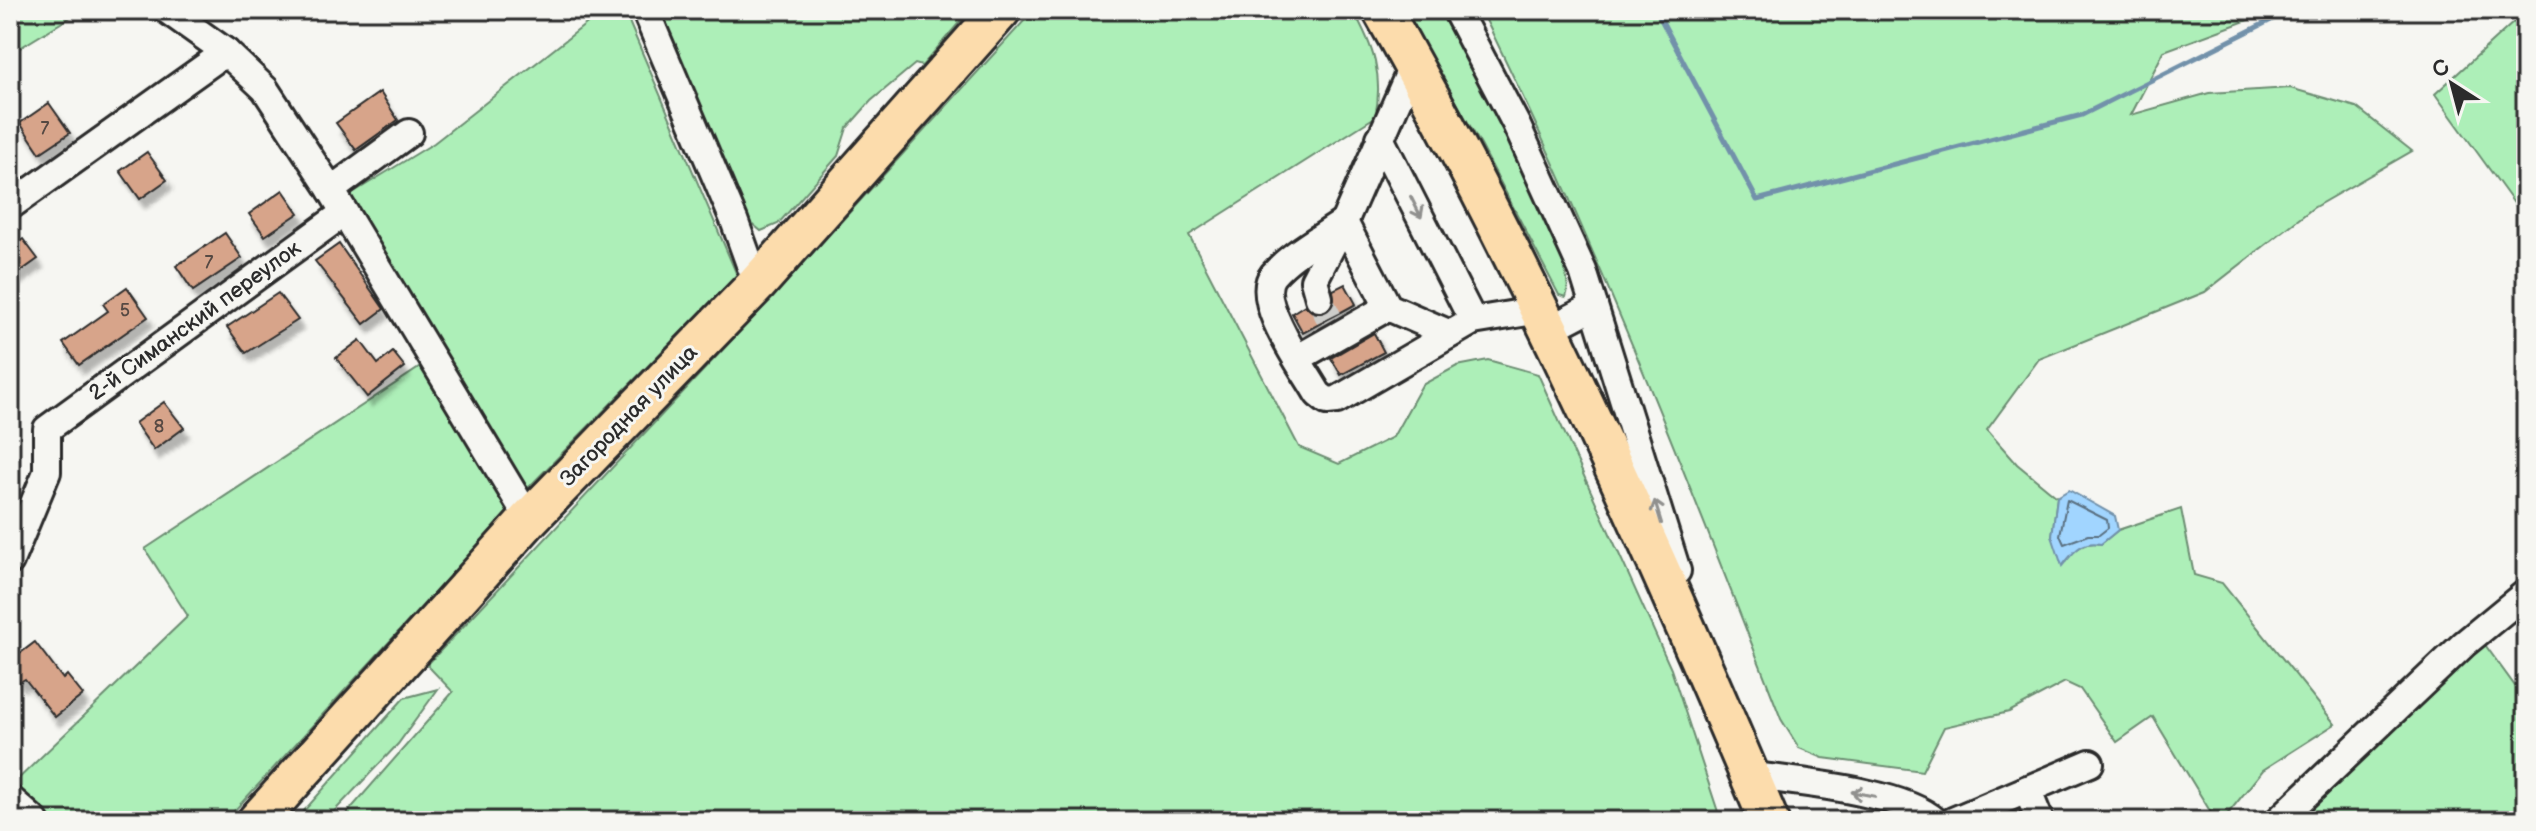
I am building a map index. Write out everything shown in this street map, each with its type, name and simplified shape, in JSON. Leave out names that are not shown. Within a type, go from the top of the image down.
[{"type":"highway","name":"Загородная улица","points":[[257,821],[529,519],[757,284],[1001,10]]},
{"type":"highway","points":[[1382,10],[1545,319],[1715,694],[1769,821]]},
{"type":"street","points":[[167,10],[226,52],[265,89],[331,190],[529,519]]},
{"type":"street","points":[[645,10],[734,220],[757,284]]},
{"type":"street","points":[[1456,10],[1543,181],[1594,306],[1715,694]]},
{"type":"street","points":[[10,206],[226,52]]},
{"type":"street","points":[[1329,317],[1314,280],[1344,222],[1413,65]]},
{"type":"street","points":[[1384,130],[1418,113],[1446,129]]},
{"type":"street","points":[[1384,130],[1473,321]]},
{"type":"street","points":[[331,190],[409,133]]},
{"type":"street","name":"2-й Симанский переулок","points":[[10,561],[47,472],[47,429],[344,213]]},
{"type":"street","points":[[1344,222],[1271,278],[1266,293],[1270,309],[1318,394],[1327,401],[1337,400],[1473,321],[1545,319],[1594,306]]},
{"type":"street","points":[[1344,222],[1388,307]]},
{"type":"street","points":[[1298,358],[1329,317],[1388,307],[1450,334]]},
{"type":"street","points":[[2278,821],[2464,644],[2526,593]]},
{"type":"street","points":[[1953,821],[2090,763]]},
{"type":"street","points":[[1749,775],[1872,795],[1927,813],[1935,821]]},
{"type":"street","points":[[2027,789],[2040,821]]},
{"type":"street","points":[[10,799],[35,821]]},
{"type":"green space","points":[[10,10],[82,10],[10,54]]},
{"type":"green space","points":[[604,10],[624,10],[737,275],[526,490],[346,197],[434,143]]},
{"type":"green space","points":[[656,10],[970,10],[922,66],[915,64],[871,101],[847,128],[838,156],[778,224],[761,231],[744,217]]},
{"type":"green space","points":[[1034,10],[1353,10],[1375,61],[1378,88],[1375,117],[1189,235],[1299,447],[1339,464],[1393,437],[1422,385],[1457,366],[1488,360],[1538,374],[1671,669],[1721,821],[340,821],[453,692],[427,665],[776,293]]},
{"type":"green space","points":[[1404,10],[1439,10],[1518,157],[1539,203],[1557,244],[1566,277],[1566,297],[1559,295],[1482,147]]},
{"type":"green space","points":[[1481,10],[2275,10],[2164,51],[2131,115],[2209,93],[2290,88],[2356,107],[2412,151],[2313,208],[2205,292],[2039,359],[1987,430],[2017,464],[2057,497],[2052,536],[2066,561],[2081,546],[2101,544],[2118,530],[2181,509],[2194,575],[2222,583],[2335,724],[2263,770],[2222,821],[2216,821],[2153,717],[2117,742],[2080,689],[2065,682],[2009,712],[1944,727],[1922,771],[1823,758],[1799,748],[1781,719],[1601,272]]},
{"type":"green space","points":[[2526,11],[2526,220],[2435,94]]},
{"type":"green space","points":[[422,366],[510,510],[225,821],[46,821],[14,783],[188,616],[145,549]]},
{"type":"green space","points":[[2483,642],[2515,686],[2526,678],[2526,821],[2290,821]]},
{"type":"green space","points":[[438,689],[398,744],[325,821],[295,821],[404,698]]},
{"type":"water","points":[[2069,490],[2115,516],[2118,530],[2101,544],[2078,548],[2062,566],[2052,536],[2057,497]]},
{"type":"building","points":[[380,92],[398,120],[356,150],[336,123]]},
{"type":"building","points":[[49,103],[70,133],[40,153],[20,123]]},
{"type":"building","points":[[147,152],[167,180],[140,199],[120,171]]},
{"type":"building","points":[[283,190],[299,213],[265,236],[249,214]]},
{"type":"building","points":[[225,233],[242,258],[193,291],[176,266]]},
{"type":"building","points":[[23,239],[38,259],[10,279],[10,248]]},
{"type":"building","points":[[339,244],[384,309],[364,324],[315,261]]},
{"type":"building","points":[[1345,284],[1356,304],[1303,333],[1292,313],[1305,305],[1314,313],[1324,313],[1334,303],[1333,290]]},
{"type":"building","points":[[127,287],[148,317],[79,365],[63,343],[108,311],[103,304]]},
{"type":"building","points":[[278,293],[298,320],[246,353],[227,327]]},
{"type":"building","points":[[1374,333],[1384,352],[1341,375],[1331,358]]},
{"type":"building","points":[[360,340],[378,364],[393,352],[405,367],[367,397],[336,358]]},
{"type":"building","points":[[164,402],[184,428],[154,450],[135,423]]},
{"type":"building","points":[[35,642],[63,679],[67,675],[83,695],[55,717],[25,679],[20,682],[10,669],[10,661]]},
{"type":"waterway","points":[[1656,10],[1757,200],[2082,115],[2291,10]]},
{"type":"tunnel","points":[[1319,298],[1329,318]]}]
